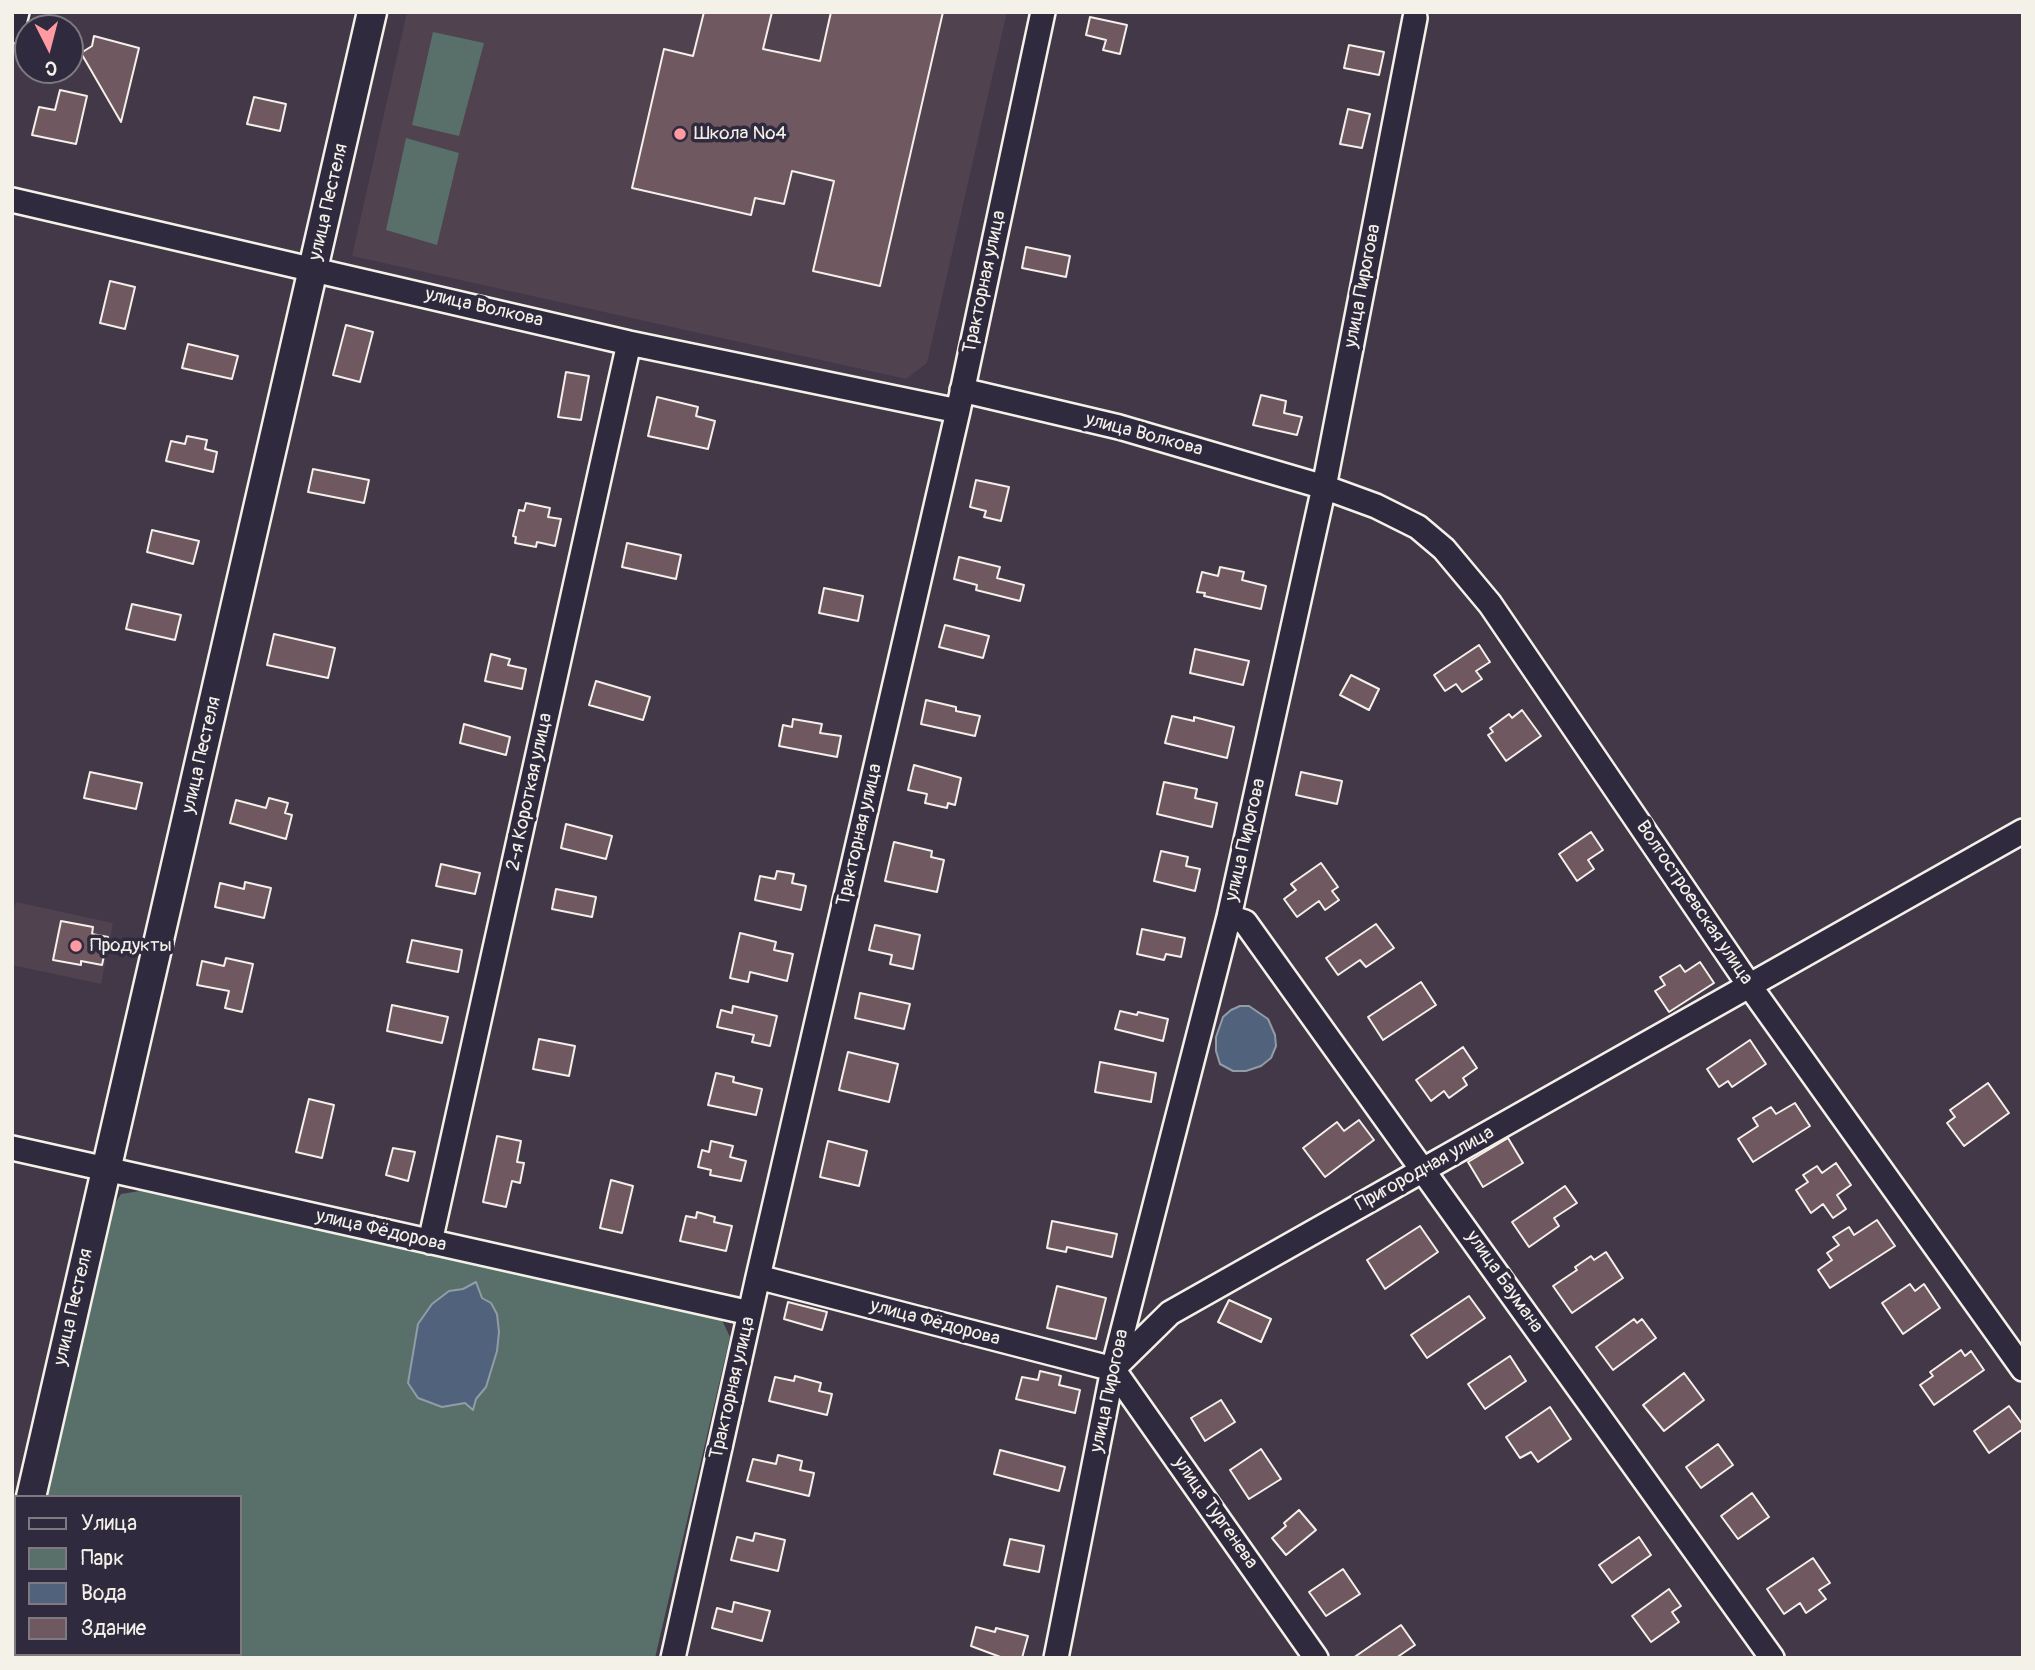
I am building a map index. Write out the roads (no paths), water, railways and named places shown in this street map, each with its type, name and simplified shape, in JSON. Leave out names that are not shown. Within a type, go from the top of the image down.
[{"type":"street","points":[[12,31],[17,12]]},
{"type":"street","name":"улица Пестеля","points":[[31,1495],[372,12]]},
{"type":"street","name":"Тракторная улица","points":[[673,1658],[960,400],[1043,12]]},
{"type":"street","name":"улица Пирогова","points":[[1056,1658],[1113,1369],[1229,916],[1324,487],[1415,18]]},
{"type":"street","name":"улица Волкова","points":[[12,200],[629,343],[1119,427],[1324,487]]},
{"type":"street","name":"2-я Короткая улица","points":[[430,1242],[629,343]]},
{"type":"street","name":"Волгостроевская улица","points":[[1324,487],[1377,506],[1418,527],[1444,549],[1490,604],[1749,985],[2023,1369]]},
{"type":"street","name":"Пригородная улица","points":[[1113,1369],[1170,1313],[2023,831]]},
{"type":"street","name":"улица Баумана","points":[[1229,916],[1245,922],[1772,1658]]},
{"type":"street","name":"улица Фёдорова","points":[[12,1148],[750,1313]]},
{"type":"street","name":"улица Фёдорова","points":[[758,1277],[1113,1369]]},
{"type":"street","name":"улица Тургенева","points":[[1113,1369],[1316,1658]]},
{"type":"water","points":[[1240,1006],[1249,1006],[1268,1019],[1275,1035],[1276,1046],[1271,1058],[1261,1066],[1246,1071],[1233,1071],[1220,1064],[1216,1037],[1223,1017]]},
{"type":"water","points":[[476,1282],[482,1298],[491,1303],[497,1314],[499,1332],[497,1351],[486,1387],[476,1399],[473,1410],[465,1403],[442,1407],[418,1398],[408,1383],[418,1324],[432,1304],[449,1291],[463,1289]]},
{"type":"place","name":"Школа №4","points":[[680,134]]},
{"type":"place","name":"Продукты","points":[[76,946]]}]
